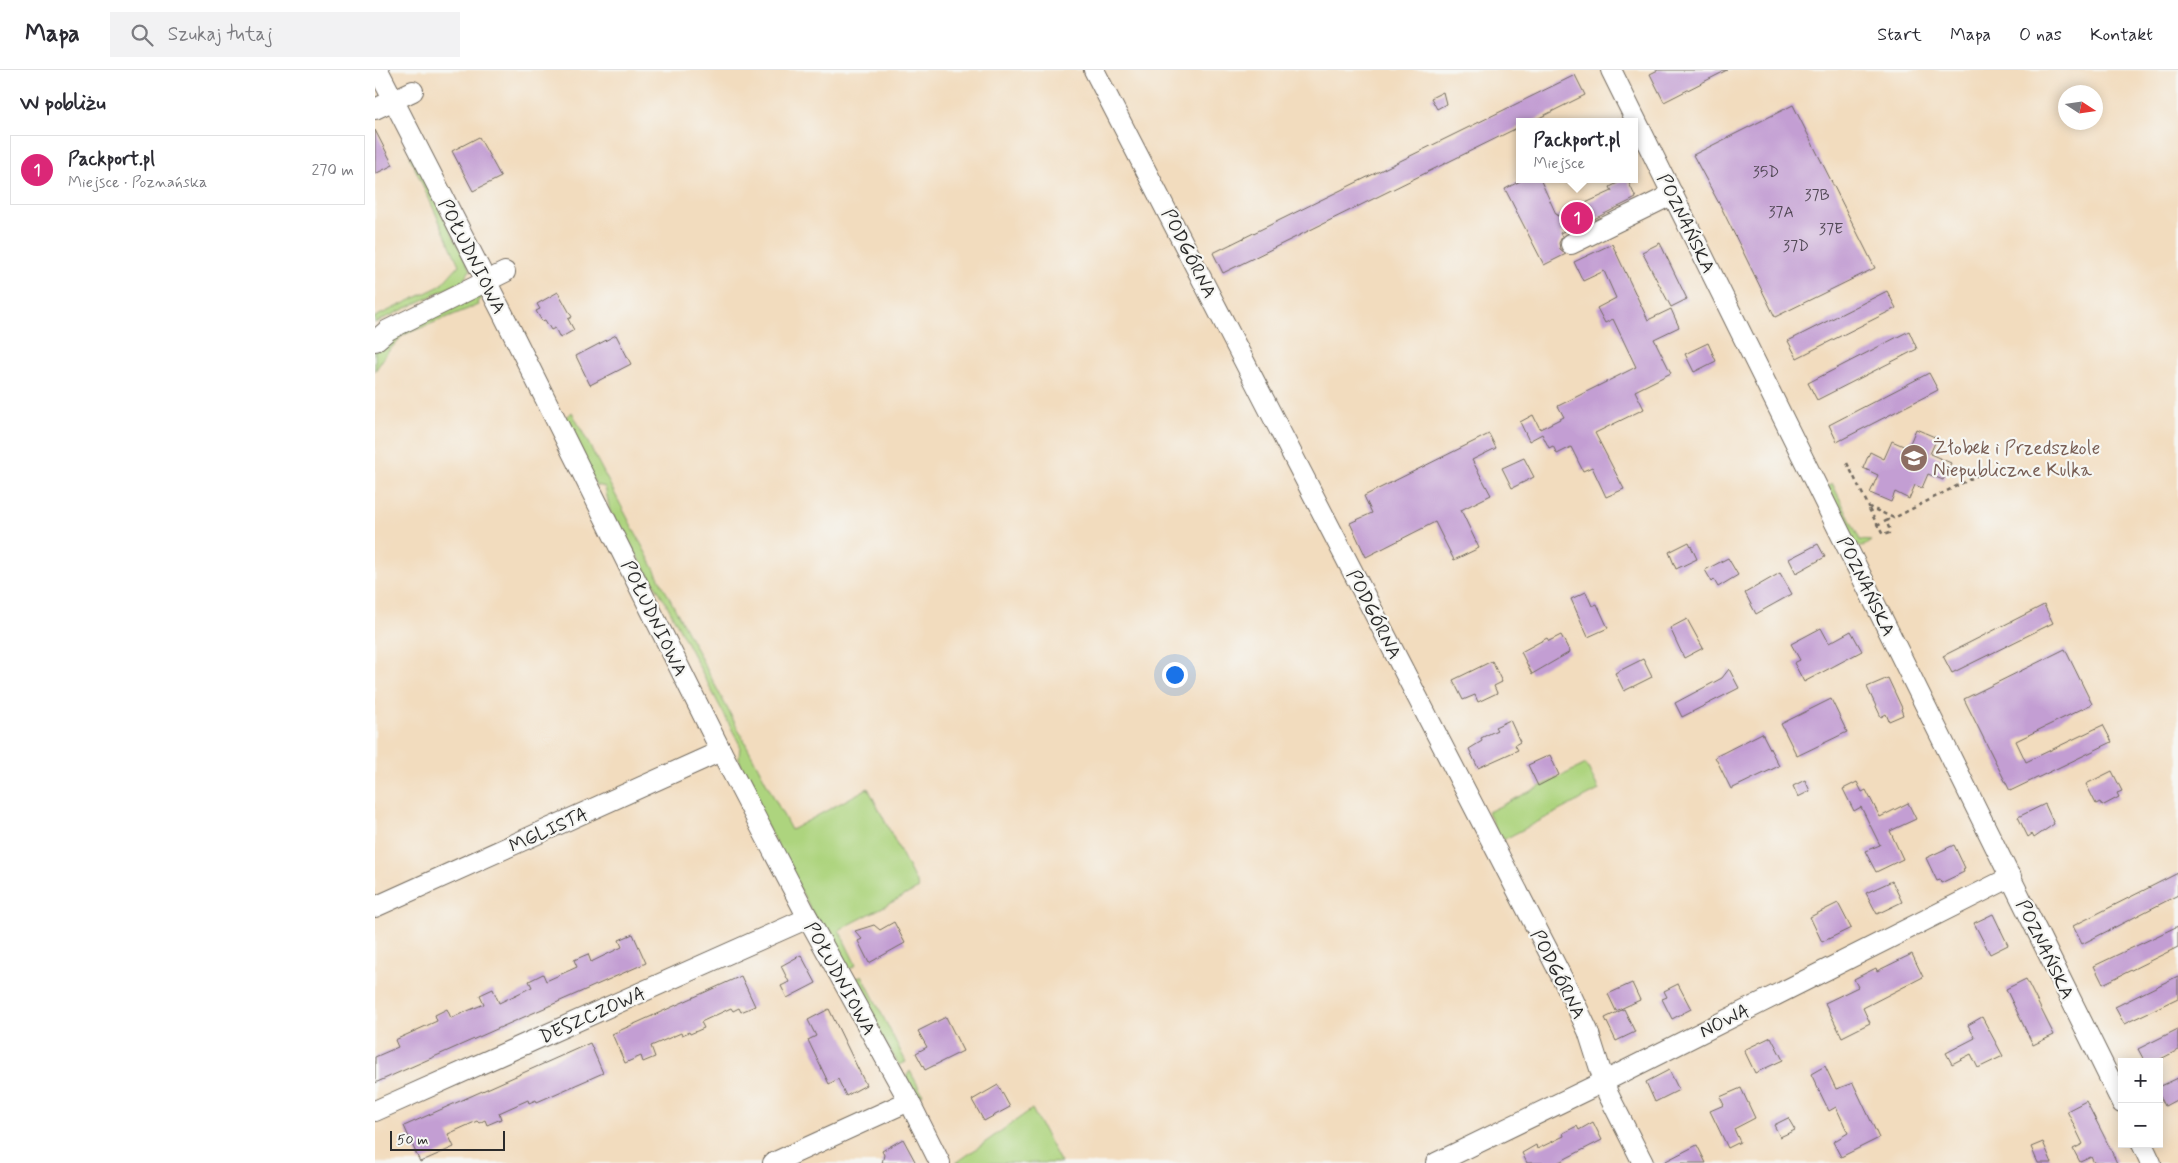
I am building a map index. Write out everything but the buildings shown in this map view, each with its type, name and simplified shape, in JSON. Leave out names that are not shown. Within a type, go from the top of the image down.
[{"type":"street","name":"POŁUDNIOWA","points":[[378,70],[487,282],[721,751],[808,918],[909,1101],[940,1163]]},
{"type":"street","name":"PODGÓRNA","points":[[1094,70],[1572,997],[1588,1031],[1603,1082],[1643,1163]]},
{"type":"street","name":"POZNAŃSKA","points":[[1611,70],[1635,118]]},
{"type":"street","points":[[375,109],[413,91]]},
{"type":"street","name":"POZNAŃSKA","points":[[1638,124],[2118,1095]]},
{"type":"street","points":[[1571,244],[1673,194]]},
{"type":"street","points":[[375,341],[388,330],[505,272]]},
{"type":"street","name":"MGLISTA","points":[[375,907],[721,751]]},
{"type":"street","name":"NOWA","points":[[1436,1163],[1603,1082],[1671,1046],[2011,877]]},
{"type":"street","name":"DESZCZOWA","points":[[375,1111],[808,918]]},
{"type":"street","points":[[773,1163],[909,1101]]},
{"type":"street","points":[[2144,1148],[2151,1163]]},
{"type":"path","points":[[1847,463],[1881,534],[1886,535],[1890,530],[1886,521]]},
{"type":"path","points":[[1877,526],[1977,477],[1983,472]]},
{"type":"path","points":[[1863,510],[1869,507]]},
{"type":"path","points":[[1869,507],[1894,518]]},
{"type":"green space","points":[[413,155],[470,270],[463,281],[375,323],[375,317],[440,286],[459,265],[410,157]]},
{"type":"green space","points":[[476,296],[482,298],[477,302],[478,305],[403,335],[387,353],[375,371],[375,343]]},
{"type":"green space","points":[[572,412],[791,830],[868,788],[919,888],[839,930],[856,965],[844,972],[761,815],[739,759],[740,745],[666,603],[610,511],[605,487],[596,485],[563,421]]},
{"type":"green space","points":[[1832,483],[1860,540],[1871,541],[1864,546],[1856,546],[1828,487]]},
{"type":"green space","points":[[1586,764],[1599,790],[1501,841],[1488,812]]},
{"type":"green space","points":[[862,975],[906,1062],[899,1065],[849,982]]},
{"type":"green space","points":[[910,1071],[923,1095],[917,1095],[906,1077]]},
{"type":"green space","points":[[1032,1109],[1061,1163],[956,1163]]},
{"type":"place","name":"Packport.pl","points":[[1577,218]]},
{"type":"place","name":"Żłobek i Przedszkole Niepubliczne Kulka","points":[[1914,458]]}]
